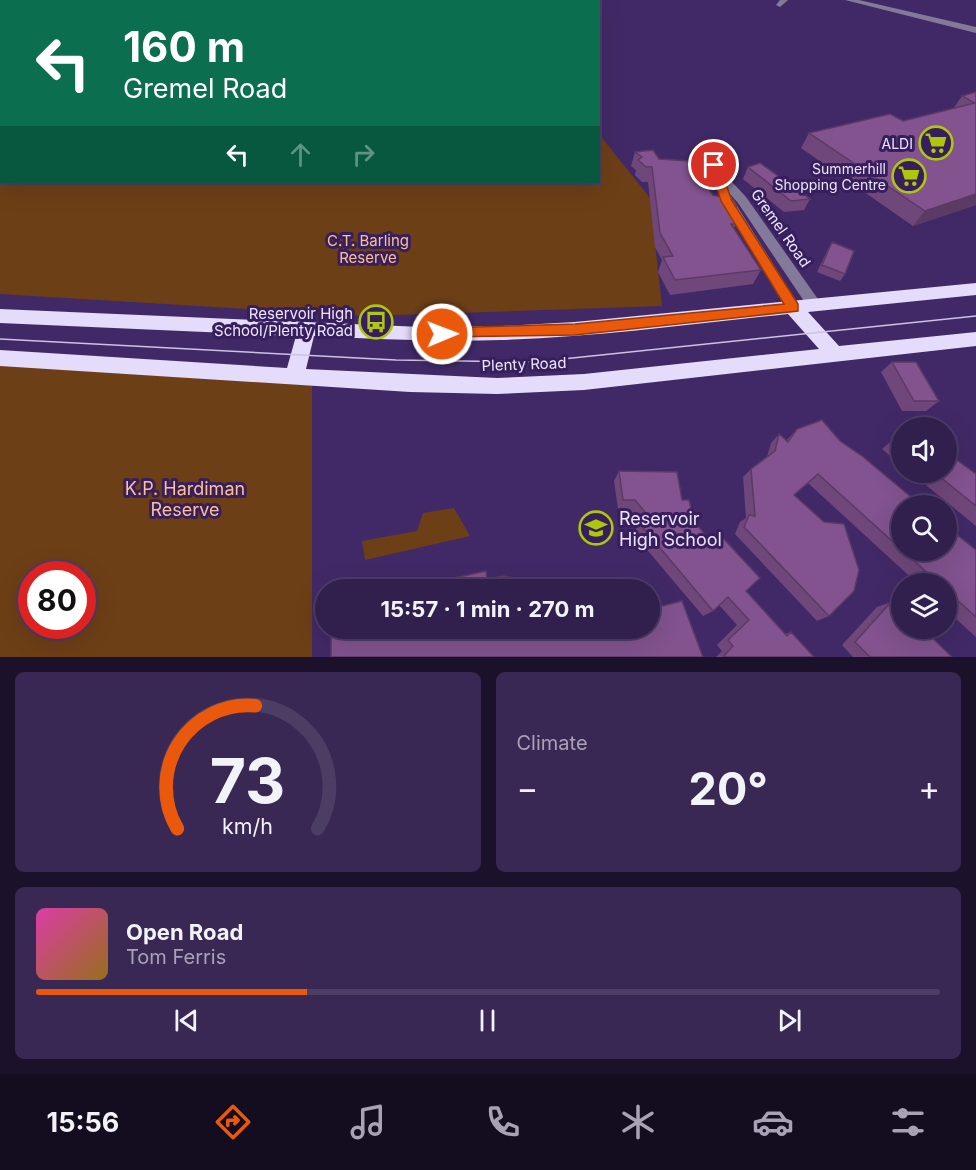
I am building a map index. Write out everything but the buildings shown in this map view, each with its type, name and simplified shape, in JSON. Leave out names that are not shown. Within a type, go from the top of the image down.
[{"type":"highway","points":[[0,316],[422,334],[502,333],[575,329],[976,289]]},
{"type":"highway","points":[[815,306],[834,353]]},
{"type":"highway","points":[[793,308],[834,353]]},
{"type":"highway","points":[[294,377],[307,328]]},
{"type":"highway","name":"Plenty Road","points":[[0,358],[410,384],[497,386],[585,382],[976,339]]},
{"type":"street","points":[[849,0],[976,30]]},
{"type":"street","name":"Gremel Road","points":[[793,308],[727,201],[716,168],[742,200],[815,306]]},
{"type":"green space","name":"C.T. Barling Reserve","points":[[600,135],[650,198],[662,306],[366,316],[0,294],[0,183],[600,183]]},
{"type":"green space","name":"K.P. Hardiman Reserve","points":[[0,360],[312,378],[312,657],[0,657]]},
{"type":"green space","points":[[454,508],[470,536],[365,560],[362,541],[417,531],[423,513]]},
{"type":"tram line","points":[[0,339],[396,360],[534,362],[976,316]]},
{"type":"place","name":"ALDI","points":[[936,143]]},
{"type":"place","name":"Summerhill Shopping Centre","points":[[909,176]]},
{"type":"place","name":"Reservoir High School/Plenty Road","points":[[376,322]]},
{"type":"place","name":"Reservoir High School","points":[[596,528]]},
{"type":"route","points":[[442,334],[575,329],[793,308],[727,201],[714,165]]}]
